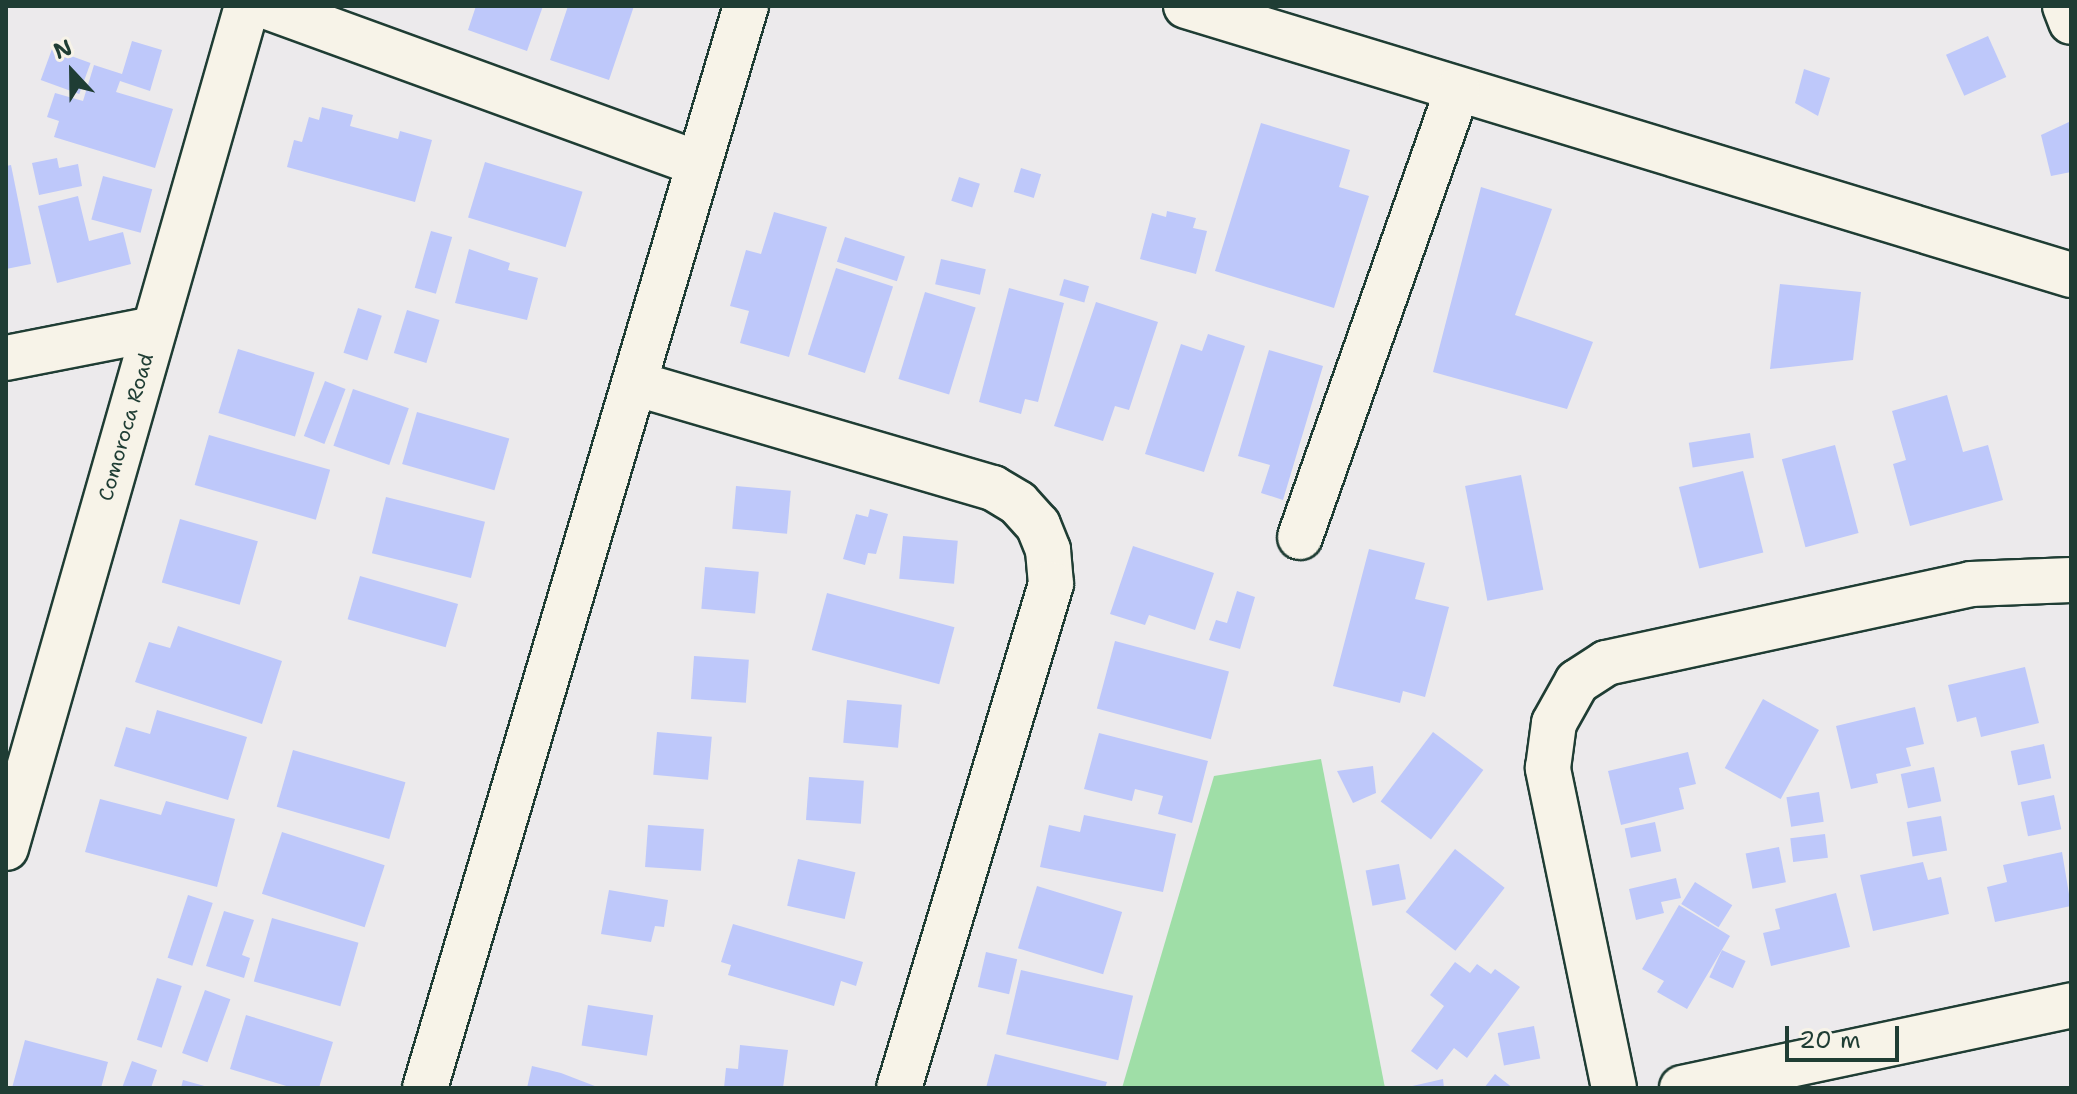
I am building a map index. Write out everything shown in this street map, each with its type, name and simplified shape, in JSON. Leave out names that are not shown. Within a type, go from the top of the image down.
[{"type":"street","name":"Comoroca Road","points":[[8,829],[247,6]]},
{"type":"street","points":[[265,6],[696,163]]},
{"type":"street","points":[[425,1088],[637,384],[696,163],[746,6]]},
{"type":"street","points":[[2065,6],[2071,22]]},
{"type":"street","points":[[1208,9],[1457,90],[2071,275]]},
{"type":"street","points":[[1300,537],[1457,90]]},
{"type":"street","points":[[6,358],[154,329]]},
{"type":"street","points":[[637,384],[993,488],[1018,503],[1038,525],[1048,550],[1051,584],[899,1088]]},
{"type":"street","points":[[1614,1088],[1548,768],[1554,723],[1577,682],[1606,663],[1971,584],[2071,580]]},
{"type":"street","points":[[1682,1088],[2071,1005]]},
{"type":"green space","points":[[1321,759],[1385,1088],[1122,1088],[1214,776]]},
{"type":"building","points":[[476,6],[543,6],[527,51],[468,30]]},
{"type":"building","points":[[568,6],[634,6],[609,80],[550,60]]},
{"type":"building","points":[[1988,36],[2006,77],[1964,96],[1946,55]]},
{"type":"building","points":[[132,41],[162,50],[150,91],[120,81],[116,92],[173,109],[155,168],[54,137],[59,121],[47,117],[55,93],[83,101],[94,65],[122,74]]},
{"type":"building","points":[[52,49],[91,63],[79,94],[41,80]]},
{"type":"building","points":[[1804,69],[1830,78],[1818,116],[1795,103]]},
{"type":"building","points":[[322,107],[353,115],[350,126],[398,139],[400,131],[432,140],[415,202],[287,167],[294,140],[302,142],[309,117],[319,120]]},
{"type":"building","points":[[2069,122],[2071,172],[2051,176],[2041,135]]},
{"type":"building","points":[[1261,123],[1350,150],[1339,187],[1369,196],[1334,308],[1215,271]]},
{"type":"building","points":[[57,158],[59,168],[78,164],[82,186],[39,195],[32,163]]},
{"type":"building","points":[[485,162],[583,192],[566,247],[468,217]]},
{"type":"building","points":[[11,165],[31,264],[6,269],[6,166]]},
{"type":"building","points":[[1021,168],[1041,174],[1034,198],[1014,192]]},
{"type":"building","points":[[103,176],[152,189],[141,233],[91,219]]},
{"type":"building","points":[[959,177],[980,184],[972,208],[951,201]]},
{"type":"building","points":[[1481,187],[1552,209],[1515,315],[1593,342],[1567,409],[1433,372]]},
{"type":"building","points":[[78,196],[89,241],[123,232],[131,264],[57,283],[38,206]]},
{"type":"building","points":[[1167,211],[1196,218],[1193,228],[1207,231],[1196,274],[1140,259],[1152,213],[1166,217]]},
{"type":"building","points":[[774,212],[827,227],[789,357],[740,343],[749,311],[730,306],[746,250],[761,254]]},
{"type":"building","points":[[431,231],[452,237],[436,294],[415,288]]},
{"type":"building","points":[[845,237],[905,256],[897,281],[837,262]]},
{"type":"building","points":[[469,249],[510,263],[508,270],[538,278],[527,320],[455,303]]},
{"type":"building","points":[[941,259],[986,269],[980,295],[935,284]]},
{"type":"building","points":[[836,268],[893,287],[865,373],[808,355]]},
{"type":"building","points":[[1064,279],[1089,286],[1084,303],[1059,295]]},
{"type":"building","points":[[1780,284],[1861,292],[1853,360],[1770,369]]},
{"type":"building","points":[[1009,288],[1064,303],[1038,402],[1025,399],[1021,414],[979,402]]},
{"type":"building","points":[[925,292],[976,307],[949,395],[898,379]]},
{"type":"building","points":[[1096,302],[1158,322],[1129,410],[1115,406],[1103,441],[1054,426]]},
{"type":"building","points":[[358,308],[382,316],[367,360],[343,353]]},
{"type":"building","points":[[407,310],[440,320],[426,363],[394,353]]},
{"type":"building","points":[[1208,334],[1245,346],[1204,472],[1145,454],[1181,344],[1202,351]]},
{"type":"building","points":[[238,349],[315,372],[295,436],[218,413]]},
{"type":"building","points":[[1269,350],[1323,366],[1283,500],[1261,493],[1270,465],[1238,456]]},
{"type":"building","points":[[325,381],[346,389],[324,444],[304,436]]},
{"type":"building","points":[[353,389],[409,408],[389,465],[333,446]]},
{"type":"building","points":[[1947,395],[1963,452],[1988,445],[2003,500],[1910,526],[1893,464],[1906,460],[1892,411]]},
{"type":"building","points":[[417,412],[509,438],[494,490],[402,464]]},
{"type":"building","points":[[1750,433],[1754,458],[1693,467],[1689,443]]},
{"type":"building","points":[[209,435],[330,470],[316,520],[195,485]]},
{"type":"building","points":[[1835,445],[1859,533],[1805,547],[1782,459]]},
{"type":"building","points":[[1743,471],[1763,553],[1699,568],[1679,487]]},
{"type":"building","points":[[1521,475],[1543,590],[1487,601],[1465,486]]},
{"type":"building","points":[[736,486],[791,491],[787,534],[732,529]]},
{"type":"building","points":[[386,497],[485,522],[471,578],[372,553]]},
{"type":"building","points":[[870,509],[888,514],[876,554],[868,553],[865,565],[843,559],[856,514],[868,517]]},
{"type":"building","points":[[180,519],[258,541],[240,605],[162,582]]},
{"type":"building","points":[[903,536],[958,541],[954,584],[899,579]]},
{"type":"building","points":[[1133,546],[1214,573],[1195,630],[1149,615],[1145,625],[1110,614]]},
{"type":"building","points":[[1369,549],[1425,563],[1415,599],[1449,607],[1425,697],[1403,691],[1400,703],[1333,686]]},
{"type":"building","points":[[705,567],[759,572],[755,614],[701,609]]},
{"type":"building","points":[[360,576],[458,604],[446,647],[348,619]]},
{"type":"building","points":[[1237,591],[1255,597],[1240,649],[1209,640],[1216,620],[1227,623]]},
{"type":"building","points":[[827,593],[955,627],[939,684],[812,650]]},
{"type":"building","points":[[178,626],[282,661],[262,724],[135,682],[149,642],[170,648]]},
{"type":"building","points":[[1115,641],[1229,672],[1211,739],[1097,709]]},
{"type":"building","points":[[694,656],[749,660],[746,703],[691,699]]},
{"type":"building","points":[[2025,667],[2039,723],[1981,737],[1976,717],[1957,722],[1948,685]]},
{"type":"building","points":[[1763,699],[1819,730],[1781,799],[1725,768]]},
{"type":"building","points":[[847,700],[902,705],[898,748],[843,743]]},
{"type":"building","points":[[1915,707],[1924,744],[1906,748],[1911,766],[1876,774],[1878,783],[1851,789],[1836,726]]},
{"type":"building","points":[[157,710],[247,737],[228,800],[114,766],[126,727],[150,734]]},
{"type":"building","points":[[657,732],[712,737],[708,780],[653,775]]},
{"type":"building","points":[[1433,732],[1483,770],[1431,839],[1381,801]]},
{"type":"building","points":[[1099,733],[1208,761],[1192,823],[1158,814],[1163,796],[1135,789],[1132,801],[1084,789]]},
{"type":"building","points":[[2044,744],[2051,778],[2018,785],[2011,751]]},
{"type":"building","points":[[293,750],[405,782],[389,839],[277,807]]},
{"type":"building","points":[[1688,752],[1696,784],[1679,788],[1684,809],[1621,825],[1608,771]]},
{"type":"building","points":[[1373,766],[1376,793],[1353,803],[1337,771]]},
{"type":"building","points":[[1934,767],[1941,801],[1908,808],[1901,774]]},
{"type":"building","points":[[809,777],[864,781],[861,824],[806,820]]},
{"type":"building","points":[[1819,792],[1824,822],[1791,827],[1786,797]]},
{"type":"building","points":[[2054,795],[2061,829],[2028,836],[2021,802]]},
{"type":"building","points":[[100,799],[161,815],[166,801],[235,819],[217,887],[85,852]]},
{"type":"building","points":[[1084,815],[1176,834],[1163,892],[1040,867],[1049,825],[1080,832]]},
{"type":"building","points":[[1941,816],[1947,850],[1913,857],[1907,822]]},
{"type":"building","points":[[1655,822],[1661,851],[1631,858],[1625,828]]},
{"type":"building","points":[[648,825],[704,829],[701,871],[645,867]]},
{"type":"building","points":[[282,832],[385,865],[365,927],[262,894]]},
{"type":"building","points":[[1825,834],[1828,858],[1793,862],[1790,838]]},
{"type":"building","points":[[1779,847],[1786,882],[1752,889],[1746,853]]},
{"type":"building","points":[[1455,849],[1505,888],[1455,951],[1406,912]]},
{"type":"building","points":[[2062,852],[2071,906],[1995,922],[1987,887],[2007,882],[2003,865]]},
{"type":"building","points":[[798,859],[855,872],[845,919],[787,906]]},
{"type":"building","points":[[1923,862],[1928,880],[1941,877],[1949,914],[1873,931],[1860,875]]},
{"type":"building","points":[[1399,864],[1406,899],[1372,906],[1366,870]]},
{"type":"building","points":[[1676,878],[1681,898],[1661,902],[1664,913],[1636,920],[1629,889]]},
{"type":"building","points":[[1695,882],[1732,905],[1719,927],[1681,904]]},
{"type":"building","points":[[1037,886],[1122,912],[1103,974],[1018,948]]},
{"type":"building","points":[[609,890],[668,900],[664,927],[655,926],[651,942],[601,934]]},
{"type":"building","points":[[1836,893],[1850,947],[1771,966],[1763,933],[1780,929],[1775,909]]},
{"type":"building","points":[[188,895],[213,903],[192,966],[168,958]]},
{"type":"building","points":[[1679,905],[1730,936],[1687,1009],[1657,992],[1664,981],[1642,969]]},
{"type":"building","points":[[224,911],[254,920],[242,955],[250,958],[244,978],[206,966]]},
{"type":"building","points":[[272,918],[359,943],[340,1006],[254,981]]},
{"type":"building","points":[[733,924],[863,962],[856,986],[841,981],[834,1006],[728,975],[731,965],[721,962]]},
{"type":"building","points":[[1722,950],[1746,961],[1733,988],[1709,977]]},
{"type":"building","points":[[986,952],[1017,959],[1009,994],[978,987]]},
{"type":"building","points":[[1455,962],[1470,973],[1477,964],[1491,974],[1495,969],[1520,987],[1467,1058],[1454,1048],[1437,1070],[1411,1051],[1444,1006],[1430,995]]},
{"type":"building","points":[[1021,970],[1133,996],[1118,1060],[1006,1034]]},
{"type":"building","points":[[157,978],[182,986],[162,1048],[137,1040]]},
{"type":"building","points":[[205,990],[230,999],[207,1062],[182,1053]]},
{"type":"building","points":[[588,1005],[653,1015],[647,1056],[582,1045]]},
{"type":"building","points":[[246,1015],[333,1042],[319,1088],[293,1088],[230,1069]]},
{"type":"building","points":[[1534,1026],[1540,1058],[1504,1065],[1498,1033]]},
{"type":"building","points":[[25,1040],[108,1062],[101,1088],[12,1088]]},
{"type":"building","points":[[740,1045],[788,1050],[783,1088],[724,1088],[726,1068],[738,1069]]},
{"type":"building","points":[[995,1054],[1107,1082],[1105,1088],[986,1088]]},
{"type":"building","points":[[132,1061],[157,1070],[151,1088],[122,1088]]},
{"type":"building","points":[[532,1066],[561,1073],[600,1088],[527,1088]]},
{"type":"building","points":[[1495,1074],[1513,1088],[1484,1088]]},
{"type":"building","points":[[1443,1079],[1444,1088],[1408,1088],[1408,1087]]},
{"type":"building","points":[[183,1080],[208,1087],[181,1088]]}]
